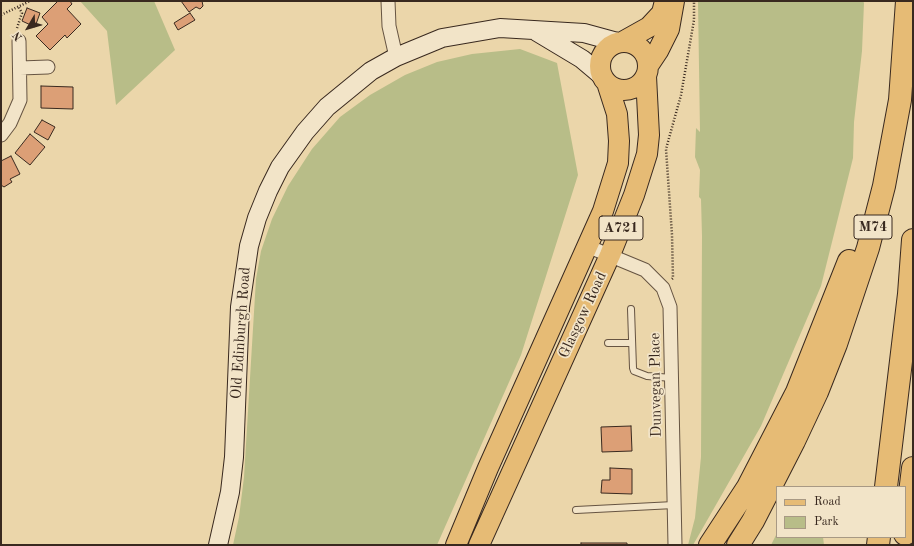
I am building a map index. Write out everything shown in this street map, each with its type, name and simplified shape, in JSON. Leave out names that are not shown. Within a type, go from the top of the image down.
[{"type":"highway","points":[[710,545],[748,487],[797,392],[849,261],[874,169],[886,101],[894,1]]},
{"type":"highway","name":"M74","points":[[738,545],[753,521],[791,448],[817,392],[836,344],[865,255],[884,186],[900,100],[907,1]]},
{"type":"highway","name":"M74","points":[[886,486],[909,294],[913,240]]},
{"type":"highway","name":"M74","points":[[729,545],[754,504],[774,464],[819,362],[849,261]]},
{"type":"highway","points":[[906,526],[913,468]]},
{"type":"main road","points":[[665,1],[662,12],[649,27],[608,48],[601,58],[599,65],[604,80],[617,89],[630,88],[638,85],[666,37],[674,1]]},
{"type":"main road","name":"Old Edinburgh Road","points":[[218,545],[230,492],[234,457],[236,363],[242,292],[248,254],[257,218],[280,167],[305,132],[327,107],[371,71],[396,57],[442,38],[500,28],[584,33],[620,41]]},
{"type":"main road","name":"Old Edinburgh Road","points":[[535,30],[582,59],[604,80]]},
{"type":"main road","points":[[620,41],[634,43],[640,47],[646,56],[647,71]]},
{"type":"main road","name":"Glasgow Road","points":[[479,545],[610,255],[647,154],[649,135],[647,71]]},
{"type":"main road","name":"Glasgow Road","points":[[456,545],[488,468],[603,211],[618,162],[619,141],[617,114],[604,80]]},
{"type":"street","points":[[388,1],[389,26],[396,57]]},
{"type":"street","points":[[1,135],[10,123],[20,100],[19,41]]},
{"type":"street","points":[[20,68],[48,67]]},
{"type":"street","name":"Dunvegan Place","points":[[587,246],[645,270],[663,288],[670,307],[675,545]]},
{"type":"lane","points":[[631,309],[634,371],[647,376],[672,378]]},
{"type":"lane","points":[[608,343],[632,343]]},
{"type":"lane","points":[[576,510],[674,505]]},
{"type":"path","points":[[1,15],[30,1]]},
{"type":"path","points":[[663,288],[674,278],[666,149],[681,95],[694,20],[694,1]]},
{"type":"path","points":[[18,6],[22,13],[13,38],[19,41]]},
{"type":"green space","points":[[80,1],[154,1],[175,50],[116,105],[107,31]]},
{"type":"green space","points":[[698,1],[863,1],[864,3],[862,51],[854,122],[853,158],[821,286],[761,426],[693,545],[688,545],[695,518],[701,457],[702,236],[701,199],[699,197],[700,170],[695,157],[696,128],[700,132]]},
{"type":"green space","points":[[520,49],[557,63],[578,175],[521,355],[437,545],[233,545],[239,517],[244,477],[256,279],[261,251],[272,219],[288,186],[312,149],[340,117],[370,95],[405,75],[437,62],[472,54]]},
{"type":"green space","points":[[776,535],[776,538],[823,538],[824,545],[771,545]]},
{"type":"building","points":[[58,1],[70,1],[72,4],[67,9],[81,24],[67,38],[65,35],[50,50],[36,36],[48,24],[42,17]]},
{"type":"building","points":[[181,1],[202,1],[203,6],[200,9],[196,7],[189,12]]},
{"type":"building","points":[[27,8],[40,13],[35,27],[22,21]]},
{"type":"building","points":[[190,13],[195,20],[178,30],[174,23]]},
{"type":"building","points":[[41,86],[73,87],[73,109],[41,108]]},
{"type":"building","points":[[42,120],[55,127],[48,140],[34,132]]},
{"type":"building","points":[[30,134],[45,147],[30,165],[15,153]]},
{"type":"building","points":[[11,156],[20,174],[10,179],[12,182],[4,187],[1,185],[1,161]]},
{"type":"building","points":[[631,426],[632,451],[602,452],[601,427]]},
{"type":"building","points":[[610,468],[632,469],[632,494],[601,493],[602,480],[610,480]]},
{"type":"building","points":[[581,543],[627,543],[627,545],[581,545]]}]
